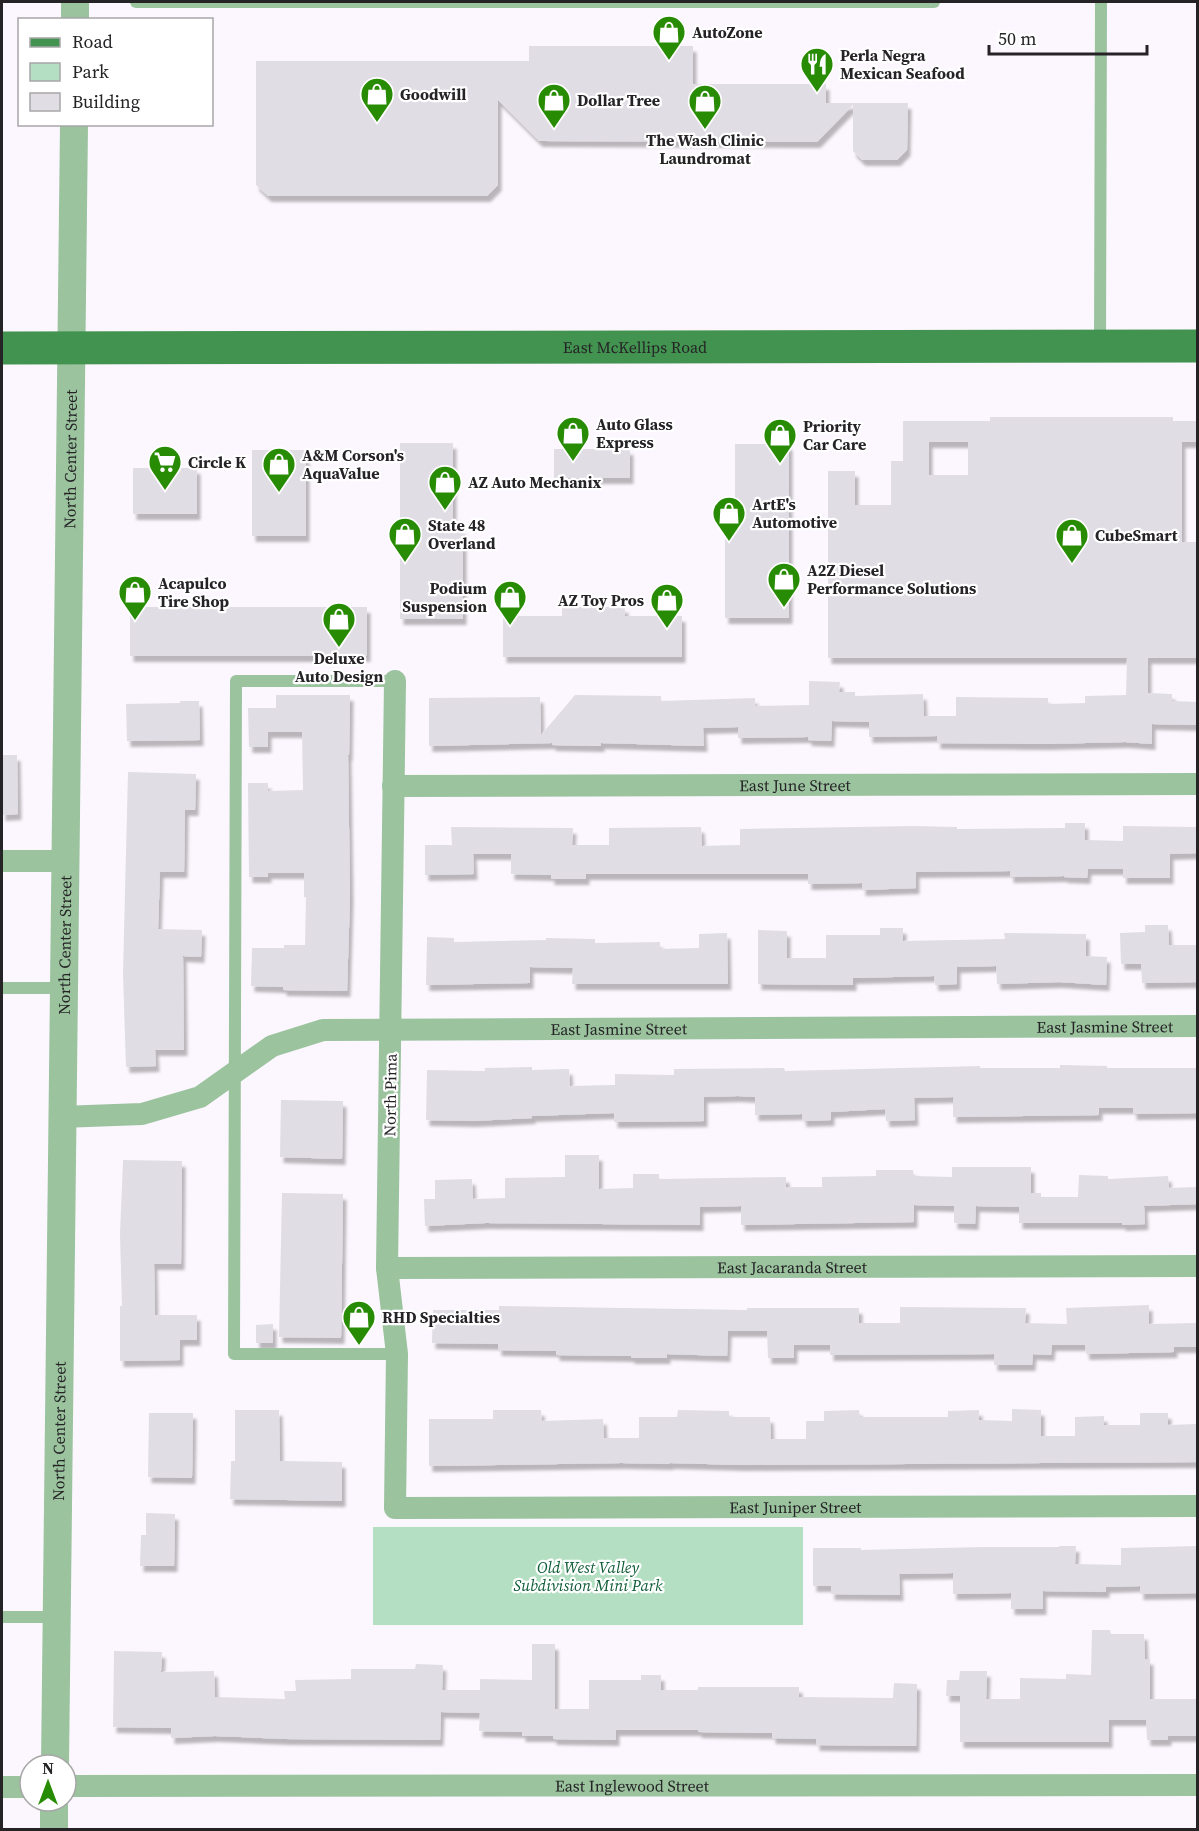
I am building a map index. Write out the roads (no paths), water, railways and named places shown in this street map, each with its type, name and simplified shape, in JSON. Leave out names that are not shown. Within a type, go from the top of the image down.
[{"type":"main road","name":"East McKellips Road","points":[[2,348],[1197,346]]},
{"type":"street","points":[[75,2],[75,18]]},
{"type":"street","name":"North Center Street","points":[[55,1753],[62,988],[74,126]]},
{"type":"street","name":"North Pima","points":[[395,681],[387,1268],[396,1354],[395,1508]]},
{"type":"street","name":"East June Street","points":[[393,786],[1197,783]]},
{"type":"street","points":[[2,861],[64,861]]},
{"type":"street","name":"East Jasmine Street","points":[[61,1117],[142,1114],[200,1097],[272,1046],[322,1030],[1197,1026]]},
{"type":"street","name":"East Jacaranda Street","points":[[387,1268],[1197,1266]]},
{"type":"street","name":"East Juniper Street","points":[[395,1508],[1197,1506]]},
{"type":"street","name":"East Inglewood Street","points":[[78,1786],[1197,1785]]},
{"type":"street","points":[[2,1787],[18,1787]]},
{"type":"street","points":[[54,1813],[54,1830]]},
{"type":"lane","points":[[136,2],[934,2]]},
{"type":"lane","points":[[1100,346],[1101,2]]},
{"type":"lane","points":[[395,681],[236,681],[234,1354],[396,1354]]},
{"type":"lane","points":[[2,988],[62,988]]},
{"type":"lane","points":[[2,1617],[56,1617]]},
{"type":"place","name":"AutoZone","points":[[669,61]]},
{"type":"place","name":"Perla Negra Mexican Seafood","points":[[817,93]]},
{"type":"place","name":"Goodwill","points":[[377,123]]},
{"type":"place","name":"Dollar Tree","points":[[554,129]]},
{"type":"place","name":"The Wash Clinic Laundromat","points":[[705,130]]},
{"type":"place","name":"Auto Glass Express","points":[[573,462]]},
{"type":"place","name":"Priority Car Care","points":[[780,464]]},
{"type":"place","name":"Circle K","points":[[165,491]]},
{"type":"place","name":"A&M Corson's AquaValue","points":[[279,493]]},
{"type":"place","name":"AZ Auto Mechanix","points":[[445,511]]},
{"type":"place","name":"ArtE's Automotive","points":[[729,542]]},
{"type":"place","name":"State 48 Overland","points":[[405,563]]},
{"type":"place","name":"CubeSmart","points":[[1072,564]]},
{"type":"place","name":"A2Z Diesel Performance Solutions","points":[[784,608]]},
{"type":"place","name":"Acapulco Tire Shop","points":[[135,621]]},
{"type":"place","name":"Podium Suspension","points":[[510,626]]},
{"type":"place","name":"AZ Toy Pros","points":[[667,629]]},
{"type":"place","name":"Deluxe Auto Design","points":[[339,648]]},
{"type":"place","name":"RHD Specialties","points":[[359,1346]]},
{"type":"park label","name":"Old West Valley Subdivision Mini Park","points":[[588,1576]]}]
